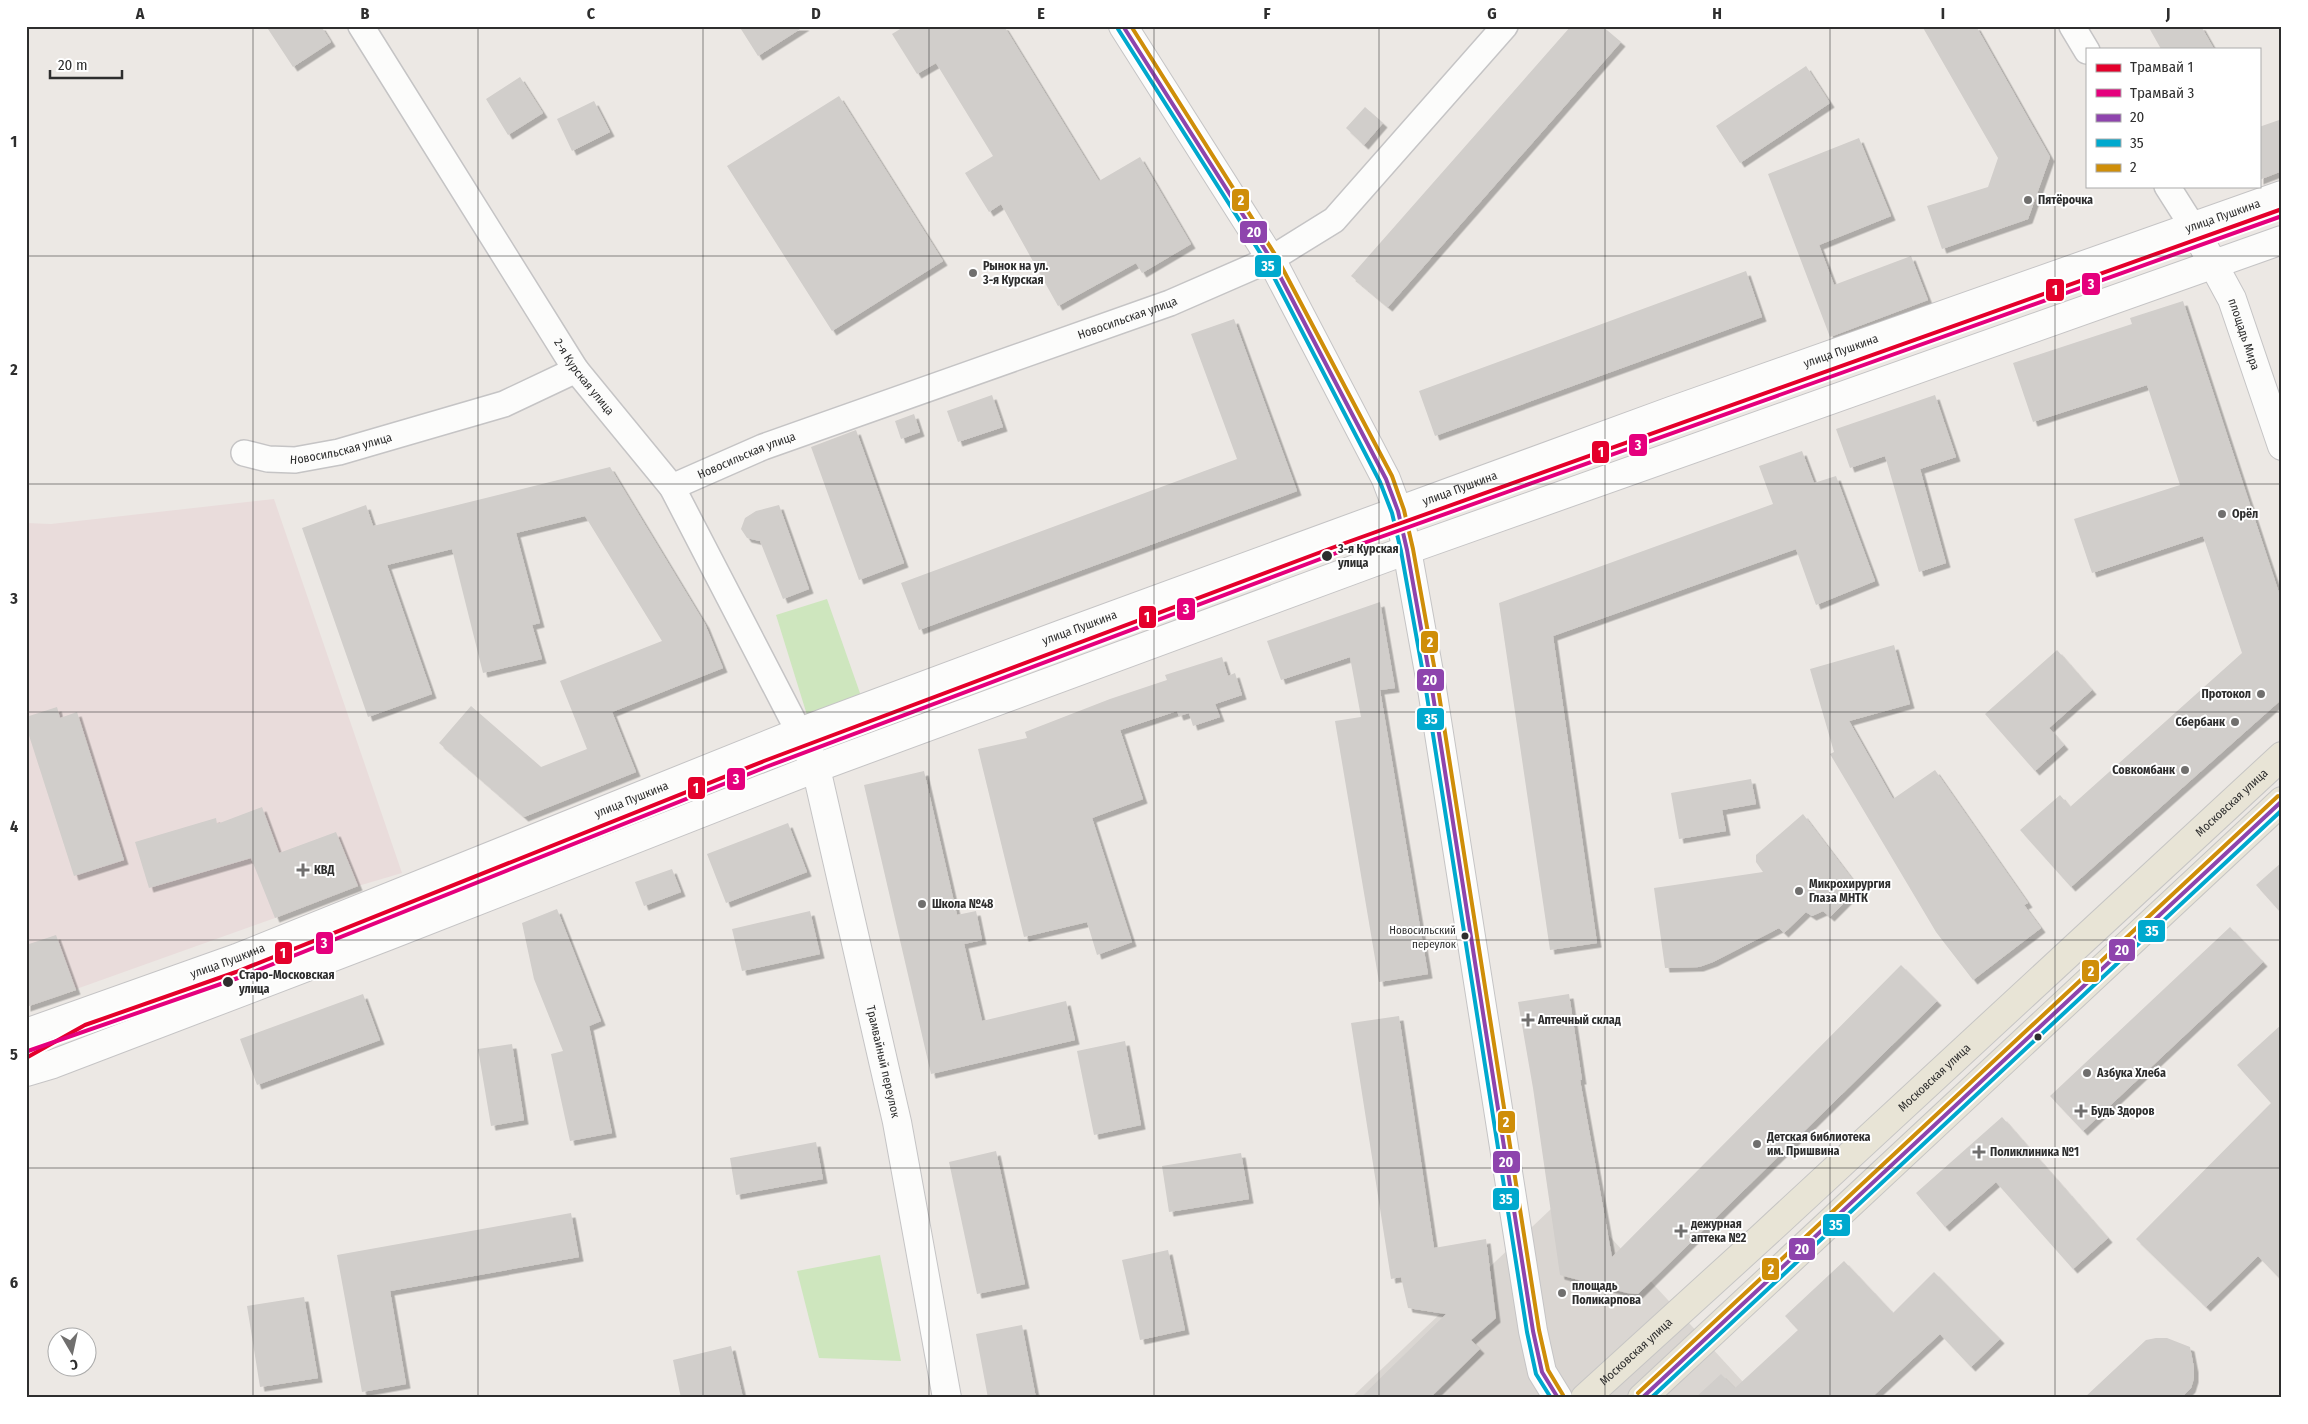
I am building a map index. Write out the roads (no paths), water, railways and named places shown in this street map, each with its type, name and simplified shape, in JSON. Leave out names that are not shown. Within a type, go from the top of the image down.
[{"type":"main road","points":[[1123,26],[1271,259],[1386,479],[1398,511],[1407,550],[1432,689],[1533,1331],[1542,1372],[1558,1398]]},
{"type":"main road","name":"улица Пушкина","points":[[26,1033],[238,958],[799,732],[1671,411],[2282,195]]},
{"type":"main road","name":"площадь Мира","points":[[2193,227],[2232,299],[2282,446]]},
{"type":"main road","points":[[26,1072],[53,1064],[388,936],[816,768],[1407,550],[2282,240]]},
{"type":"main road","name":"Трамвайный переулок","points":[[799,732],[816,768],[897,1122],[947,1398]]},
{"type":"main road","name":"Московская улица","points":[[1585,1398],[2282,756]]},
{"type":"main road","points":[[1642,1398],[2282,801]]},
{"type":"main road","points":[[26,1086],[53,1064]]},
{"type":"street","name":"2-я Курская улица","points":[[361,26],[576,370],[672,487],[799,732]]},
{"type":"street","name":"Новосильская улица","points":[[672,487],[763,447],[1170,303],[1271,259],[1334,220],[1505,26]]},
{"type":"street","points":[[2072,26],[2086,48]]},
{"type":"street","points":[[2168,188],[2193,227]]},
{"type":"street","name":"Новосильская улица","points":[[244,453],[268,458],[294,460],[339,452],[504,404],[576,370]]},
{"type":"tram line","name":"1","points":[[26,1058],[85,1025],[236,972],[764,761],[1345,543],[2282,209]]},
{"type":"tram line","name":"3","points":[[28,1051],[238,978],[766,767],[1347,549],[2282,216]]},
{"type":"place","name":"Пятёрочка","points":[[2028,200]]},
{"type":"place","name":"Рынок на ул. 3-я Курская","points":[[973,273]]},
{"type":"place","name":"Орёл","points":[[2222,514]]},
{"type":"place","name":"3-я Курская улица","points":[[1327,556]]},
{"type":"place","name":"Протокол","points":[[2261,694]]},
{"type":"place","name":"Сбербанк","points":[[2235,722]]},
{"type":"place","name":"Совкомбанк","points":[[2185,770]]},
{"type":"place","name":"КВД","points":[[303,870]]},
{"type":"place","name":"Микрохирургия Глаза МНТК","points":[[1799,891]]},
{"type":"place","name":"Школа №48","points":[[922,904]]},
{"type":"place","name":"Новосильский переулок","points":[[1465,936]]},
{"type":"place","name":"Старо-Московская улица","points":[[228,982]]},
{"type":"place","name":"Аптечный склад","points":[[1528,1020]]},
{"type":"place","name":"Азбука Хлеба","points":[[2087,1073]]},
{"type":"place","name":"Будь Здоров","points":[[2081,1111]]},
{"type":"place","name":"Детская библиотека им. Пришвина","points":[[1757,1144]]},
{"type":"place","name":"Поликлиника №1","points":[[1979,1152]]},
{"type":"place","name":"дежурная аптека №2","points":[[1681,1231]]},
{"type":"place","name":"площадь Поликарпова","points":[[1562,1293]]}]
